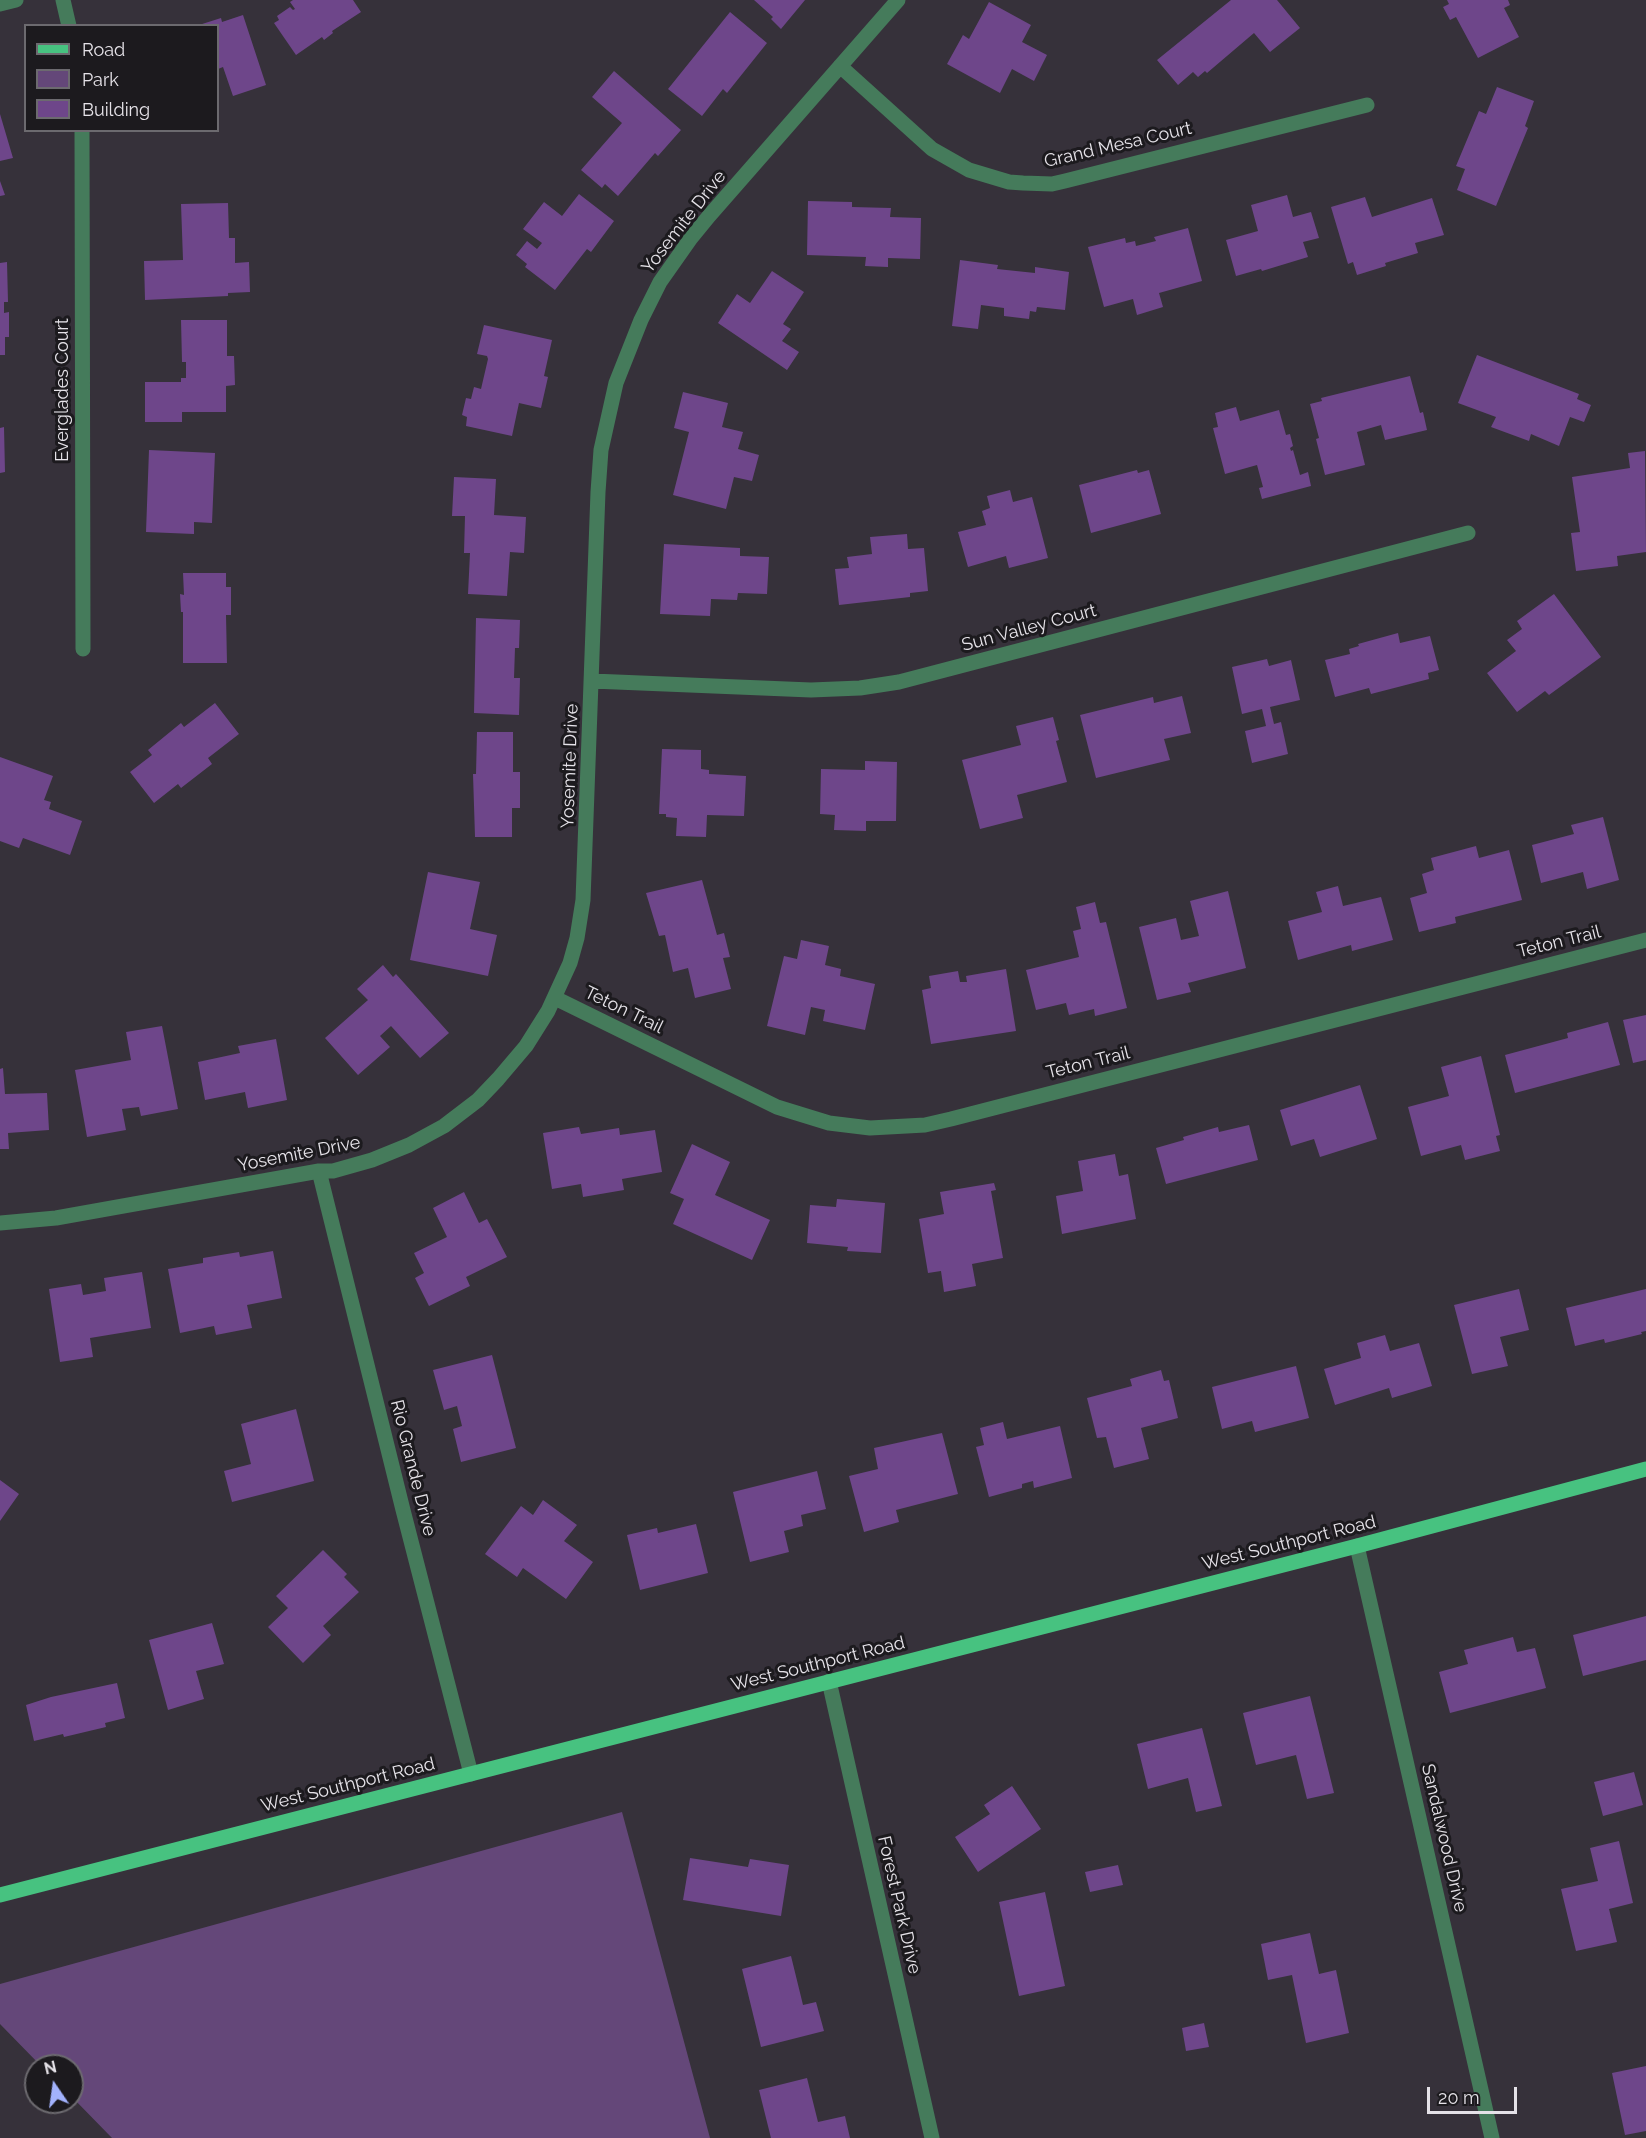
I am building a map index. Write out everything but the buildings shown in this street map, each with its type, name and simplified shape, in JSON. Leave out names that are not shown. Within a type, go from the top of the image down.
[{"type":"main road","name":"West Southport Road","points":[[0,1895],[1357,1546],[1646,1469]]},
{"type":"street","points":[[0,4],[16,0]]},
{"type":"street","points":[[63,0],[69,24]]},
{"type":"street","name":"Yosemite Drive","points":[[0,1223],[56,1218],[333,1171],[372,1160],[409,1145],[444,1126],[478,1100],[534,1035],[555,998],[574,947],[584,900],[600,465],[616,383],[660,282],[691,238],[898,0]]},
{"type":"street","name":"Grand Mesa Court","points":[[840,66],[932,149],[969,170],[1009,182],[1052,184],[1367,105]]},
{"type":"street","name":"Everglades Court","points":[[82,132],[83,650]]},
{"type":"street","name":"Sun Valley Court","points":[[592,681],[830,690],[899,682],[1468,533]]},
{"type":"street","name":"Teton Trail","points":[[555,998],[777,1107],[829,1123],[870,1128],[925,1125],[951,1119],[1646,940]]},
{"type":"street","name":"Rio Grande Drive","points":[[319,1172],[402,1510],[471,1774]]},
{"type":"street","name":"Sandalwood Drive","points":[[1357,1546],[1492,2138]]},
{"type":"street","name":"Forest Park Drive","points":[[829,1681],[932,2138]]},
{"type":"green space","points":[[622,1812],[710,2138],[112,2138],[84,2109],[84,2054],[29,2054],[0,2024],[0,1984]]}]
